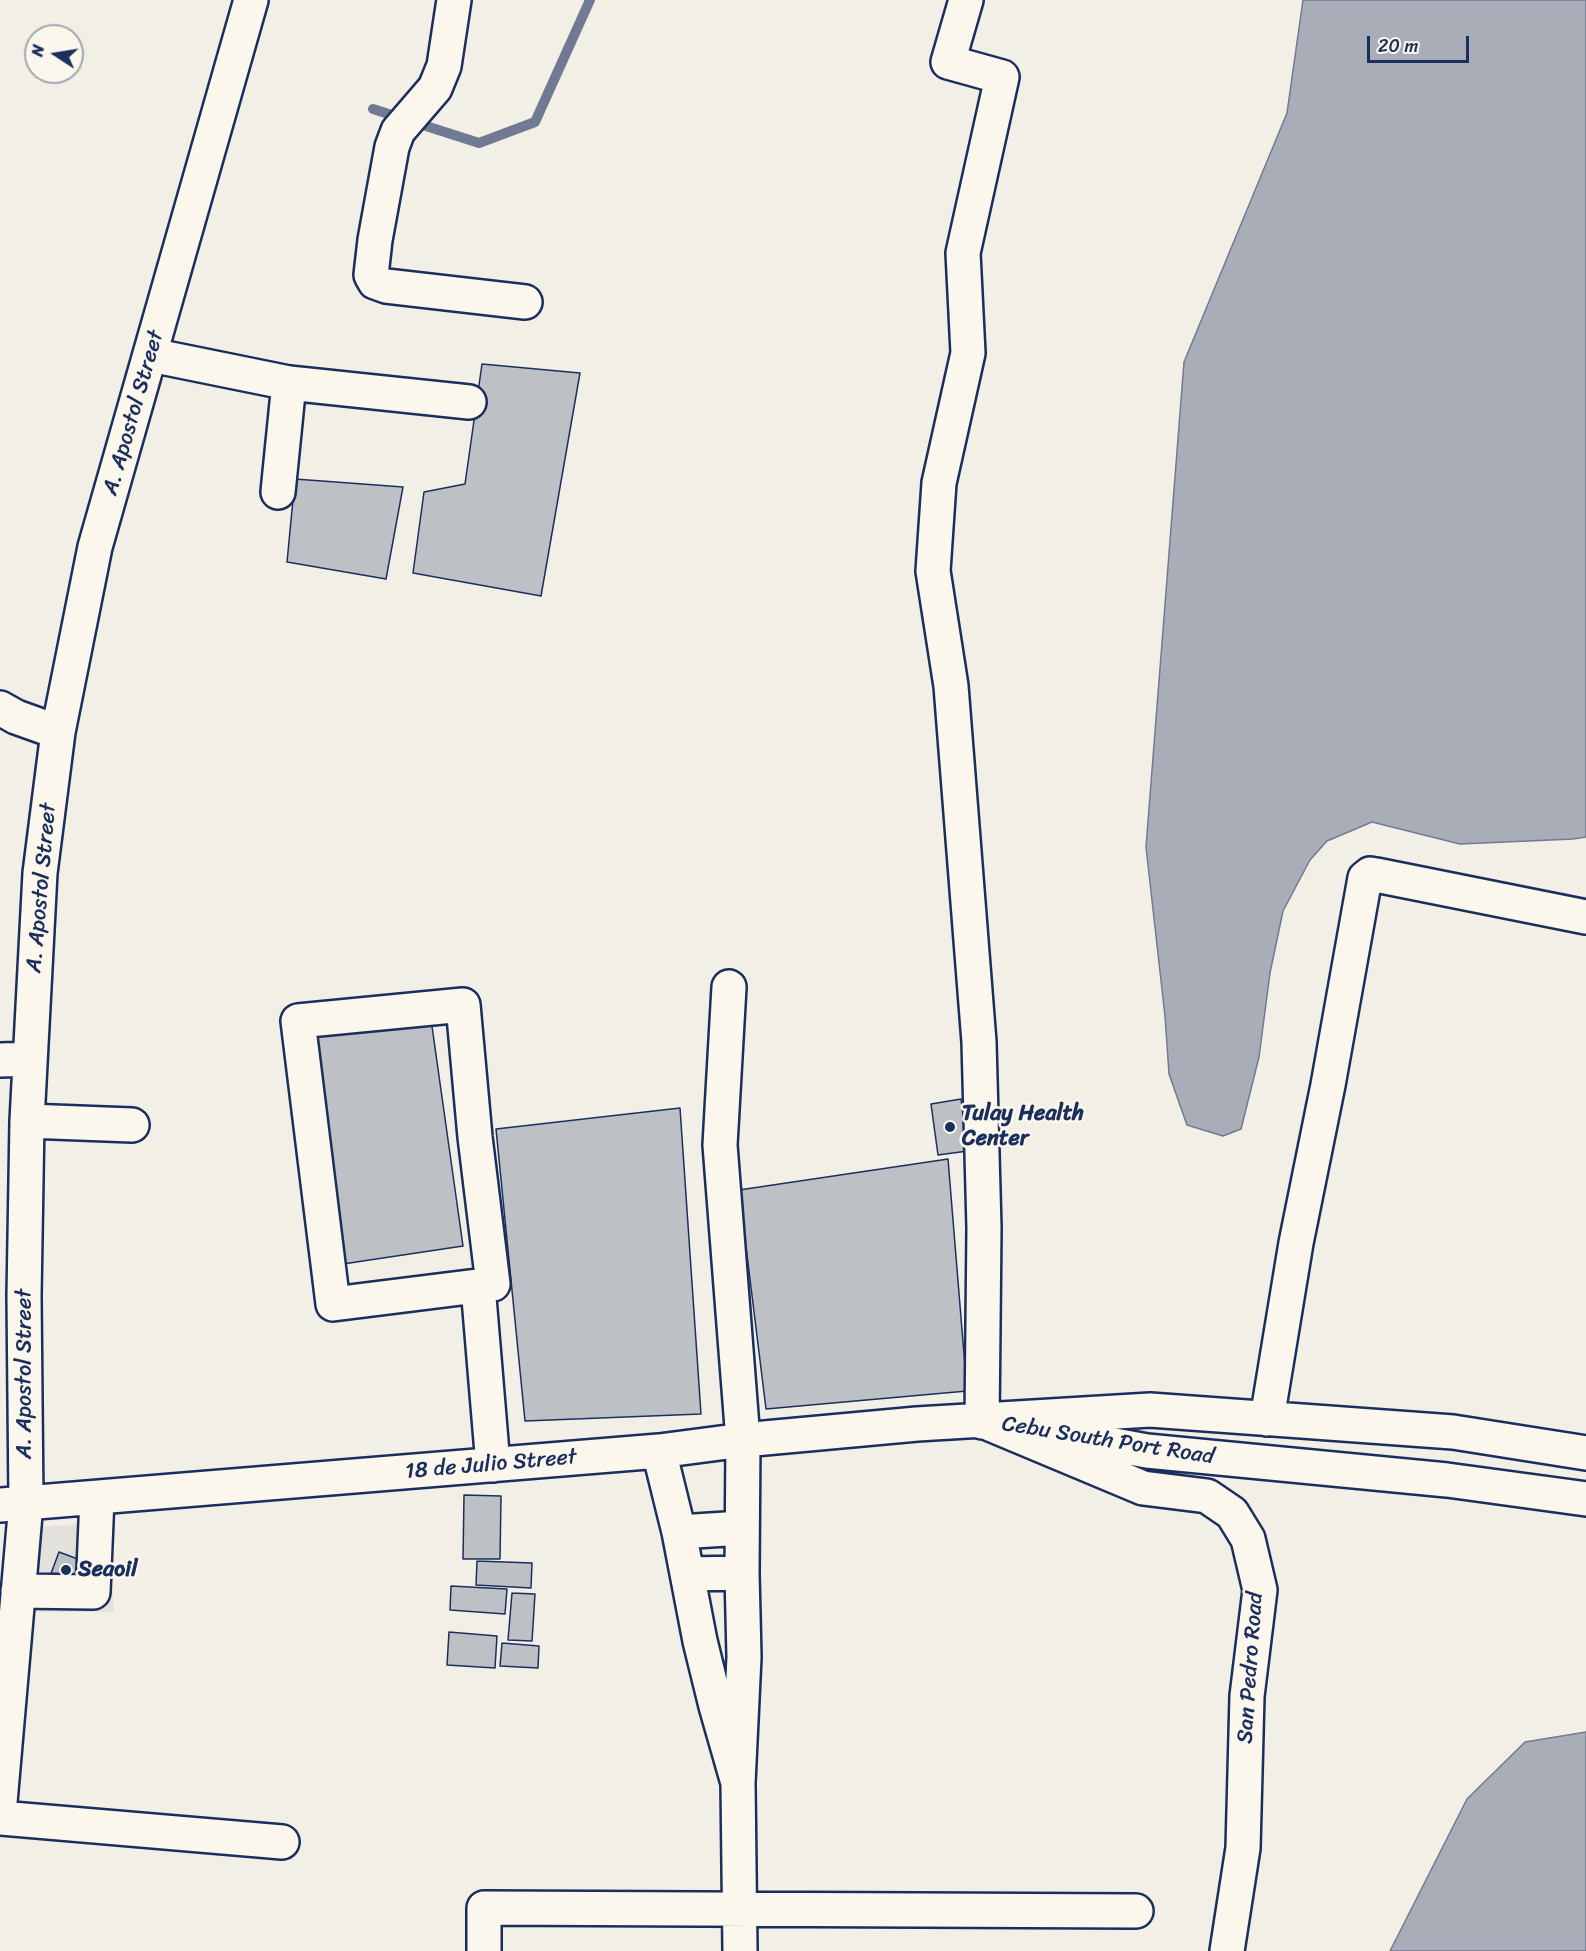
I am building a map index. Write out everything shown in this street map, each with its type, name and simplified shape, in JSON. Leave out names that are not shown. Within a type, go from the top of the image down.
[{"type":"street","name":"A. Apostol Street","points":[[0,1802],[18,1591],[13,1504],[24,1296],[27,1121],[15,1059],[58,732],[95,547],[251,0]]},
{"type":"street","points":[[454,0],[444,66],[435,88],[407,120],[392,147],[371,275],[375,282],[386,286],[525,302]]},
{"type":"street","points":[[966,0],[948,62],[1002,77],[963,253],[968,354],[939,483],[933,571],[951,686],[980,1042],[984,1228],[982,1422]]},
{"type":"street","points":[[151,355],[289,383],[469,402]]},
{"type":"street","points":[[278,492],[289,383]]},
{"type":"street","points":[[0,708],[16,717],[58,732]]},
{"type":"street","points":[[1267,1419],[1296,1244],[1328,1085],[1365,878],[1370,874],[1376,875],[1586,917]]},
{"type":"street","points":[[729,987],[720,1145],[743,1440],[742,1573],[729,1705],[738,1784],[740,1951]]},
{"type":"street","points":[[463,1005],[475,1137],[493,1284],[478,1286],[333,1304],[298,1022],[463,1005]]},
{"type":"street","points":[[27,1121],[132,1125]]},
{"type":"street","points":[[478,1286],[493,1465]]},
{"type":"street","name":"Cebu South Port Road","points":[[982,1422],[1150,1410],[1453,1432],[1586,1453]]},
{"type":"street","name":"Cebu South Port Road","points":[[982,1422],[1147,1451],[1447,1480],[1586,1499]]},
{"type":"street","name":"18 de Julio Street","points":[[13,1504],[493,1465],[917,1424],[982,1422]]},
{"type":"street","name":"San Pedro Road","points":[[982,1422],[1143,1488],[1207,1496],[1232,1513],[1248,1539],[1260,1590],[1246,1696],[1243,1848],[1227,1951]]},
{"type":"street","points":[[1554,1447],[1586,1474]]},
{"type":"street","points":[[659,1450],[679,1532],[700,1641],[729,1705]]},
{"type":"street","points":[[18,1591],[93,1592],[98,1498]]},
{"type":"street","points":[[679,1532],[742,1528]]},
{"type":"street","points":[[688,1574],[742,1573]]},
{"type":"street","points":[[0,1818],[282,1842]]},
{"type":"street","points":[[484,1951],[484,1908],[1136,1911]]},
{"type":"shaded area","points":[[1303,0],[1586,0],[1586,837],[1460,844],[1372,822],[1327,841],[1310,860],[1283,911],[1270,973],[1259,1057],[1241,1129],[1223,1136],[1187,1125],[1169,1074],[1165,1016],[1146,847],[1184,362],[1287,113]]},
{"type":"shaded area","points":[[107,1522],[114,1612],[30,1612],[40,1527]]},
{"type":"shaded area","points":[[1586,1732],[1586,1951],[1390,1951],[1467,1799],[1525,1742]]},
{"type":"building","points":[[482,364],[580,373],[541,596],[413,573],[424,492],[465,484]]},
{"type":"building","points":[[295,479],[403,487],[386,579],[287,562]]},
{"type":"building","points":[[428,998],[463,1246],[343,1264],[308,1016]]},
{"type":"building","name":"Tulay Health Center","points":[[961,1099],[968,1151],[938,1155],[931,1104]]},
{"type":"building","points":[[680,1108],[701,1414],[525,1421],[496,1129]]},
{"type":"building","points":[[948,1159],[967,1391],[766,1409],[739,1190]]},
{"type":"building","points":[[464,1495],[501,1496],[500,1559],[463,1559]]},
{"type":"building","name":"Seaoil","points":[[59,1552],[83,1561],[74,1588],[49,1579]]},
{"type":"building","points":[[477,1561],[532,1563],[531,1588],[476,1585]]},
{"type":"building","points":[[451,1586],[507,1589],[505,1614],[450,1610]]},
{"type":"building","points":[[512,1593],[535,1594],[532,1641],[508,1640]]},
{"type":"building","points":[[449,1632],[497,1636],[495,1668],[447,1665]]},
{"type":"building","points":[[502,1643],[539,1646],[538,1668],[500,1666]]},
{"type":"waterway","points":[[373,109],[479,143],[535,122],[590,0]]},
{"type":"place","name":"Tulay Health Center","points":[[950,1127]]},
{"type":"place","name":"Seaoil","points":[[66,1570]]}]
